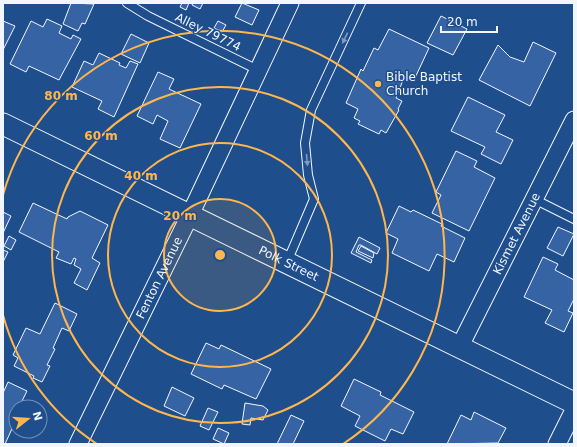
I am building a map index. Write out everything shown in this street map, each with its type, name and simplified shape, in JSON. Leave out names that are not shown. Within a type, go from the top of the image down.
[{"type":"street","name":"Fenton Avenue","points":[[78,444],[190,215],[290,3]]},
{"type":"street","name":"Kismet Avenue","points":[[459,348],[574,120]]},
{"type":"street","name":"Polk Street","points":[[3,124],[574,403]]},
{"type":"street","points":[[557,444],[574,410]]},
{"type":"lane","name":"Alley 79774","points":[[127,3],[148,16],[258,70]]},
{"type":"lane","points":[[287,263],[314,199],[308,175],[306,143],[311,110],[361,3]]},
{"type":"lane","points":[[534,199],[574,219]]},
{"type":"building","points":[[71,3],[94,4],[85,24],[82,23],[78,31],[63,24]]},
{"type":"building","points":[[182,3],[189,3],[186,10],[180,7]]},
{"type":"building","points":[[193,3],[203,3],[200,9],[192,5]]},
{"type":"building","points":[[242,3],[259,10],[252,25],[235,17]]},
{"type":"building","points":[[441,16],[467,29],[453,55],[427,43]]},
{"type":"building","points":[[47,19],[62,26],[59,33],[71,39],[73,35],[81,39],[59,80],[29,66],[26,72],[10,64],[31,21],[43,27]]},
{"type":"building","points":[[3,21],[15,26],[3,50]]},
{"type":"building","points":[[218,21],[226,25],[222,32],[214,28]]},
{"type":"building","name":"Bible Baptist Church","points":[[389,29],[429,48],[414,80],[405,75],[396,98],[402,101],[398,109],[399,110],[386,133],[381,130],[379,134],[358,124],[360,121],[354,118],[358,109],[346,103],[361,69],[363,71],[374,48],[378,50]]},
{"type":"building","points":[[131,34],[149,43],[140,63],[121,54]]},
{"type":"building","points":[[533,42],[556,53],[530,106],[479,80],[498,45],[510,57],[524,62]]},
{"type":"building","points":[[99,53],[120,63],[119,65],[126,68],[130,61],[138,64],[114,117],[98,109],[102,101],[72,87],[84,61],[93,65]]},
{"type":"building","points":[[158,72],[174,79],[169,89],[201,104],[180,148],[160,139],[168,121],[157,115],[153,124],[137,116]]},
{"type":"building","points":[[468,97],[505,115],[496,132],[513,140],[501,164],[481,154],[485,147],[451,131]]},
{"type":"building","points":[[456,151],[477,161],[474,167],[495,178],[469,231],[432,213],[441,195],[436,192]]},
{"type":"building","points":[[33,203],[67,219],[80,211],[108,225],[92,258],[100,263],[87,290],[74,283],[81,269],[74,265],[76,259],[74,258],[71,264],[56,258],[59,252],[19,232]]},
{"type":"building","points":[[399,206],[411,212],[413,210],[442,224],[441,226],[465,238],[454,262],[437,254],[429,271],[392,253],[398,239],[386,233]]},
{"type":"building","points":[[3,212],[11,216],[3,233]]},
{"type":"building","points":[[558,227],[574,234],[563,256],[547,248]]},
{"type":"building","points":[[9,236],[16,240],[11,250],[4,246]]},
{"type":"building","points":[[359,237],[380,248],[377,254],[359,245],[356,252],[372,260],[371,263],[351,253]]},
{"type":"building","points":[[361,246],[374,253],[373,258],[358,251]]},
{"type":"building","points":[[3,250],[8,252],[3,262]]},
{"type":"building","points":[[543,257],[558,264],[555,270],[574,280],[574,299],[568,311],[573,313],[564,332],[545,323],[552,310],[524,297]]},
{"type":"building","points":[[55,303],[77,314],[69,331],[62,328],[53,348],[55,349],[47,365],[50,366],[42,382],[33,378],[34,376],[14,366],[18,358],[13,355],[26,328],[40,334]]},
{"type":"building","points":[[206,343],[219,349],[221,345],[271,369],[256,399],[224,385],[222,389],[191,374]]},
{"type":"building","points":[[354,379],[381,392],[380,395],[414,412],[403,434],[391,429],[385,441],[355,426],[360,416],[341,406]]},
{"type":"building","points":[[8,382],[27,391],[23,399],[8,399],[8,437],[5,444],[3,444],[3,393]]},
{"type":"building","points":[[172,387],[194,398],[185,416],[164,406]]},
{"type":"building","points":[[245,403],[263,406],[268,410],[263,420],[251,418],[250,425],[242,424]]},
{"type":"building","points":[[208,408],[218,412],[209,430],[200,426]]},
{"type":"building","points":[[474,412],[506,428],[498,443],[447,444],[461,415],[471,420]]},
{"type":"building","points":[[291,415],[304,421],[293,444],[277,444]]},
{"type":"building","points":[[218,428],[229,433],[224,444],[213,439]]},
{"type":"place","name":"Bible Baptist Church","points":[[378,84]]}]
